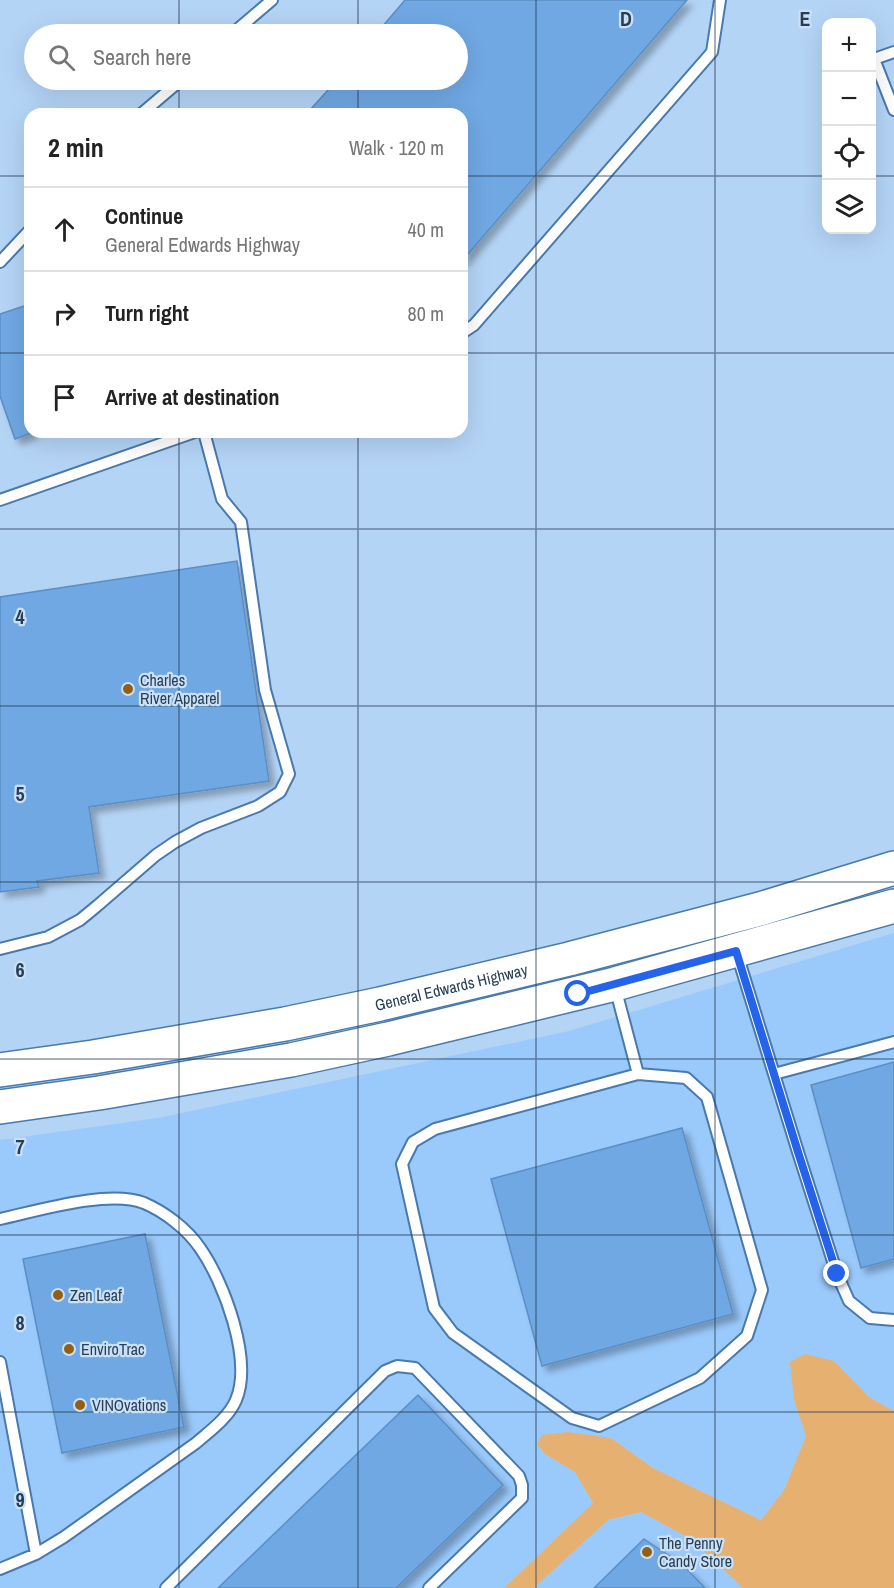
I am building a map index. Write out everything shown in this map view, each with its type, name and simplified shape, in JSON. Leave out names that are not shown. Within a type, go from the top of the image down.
[{"type":"main road","name":"General Edwards Highway","points":[[0,1070],[93,1057],[285,1024],[380,1004],[569,959],[760,909],[894,868]]},
{"type":"main road","points":[[0,1107],[99,1093],[291,1060],[388,1039],[615,984],[894,906]]},
{"type":"lane","points":[[244,24],[272,0]]},
{"type":"lane","points":[[468,330],[474,326],[712,52],[720,0]]},
{"type":"lane","points":[[894,52],[874,59],[894,110]]},
{"type":"lane","points":[[148,108],[169,90]]},
{"type":"lane","points":[[0,262],[24,236]]},
{"type":"lane","points":[[0,500],[178,438]]},
{"type":"lane","points":[[0,949],[48,937],[80,920],[156,855],[201,828],[258,806],[280,792],[289,774],[265,690],[241,522],[222,499],[206,438]]},
{"type":"lane","points":[[736,951],[837,1274],[849,1301],[870,1318],[894,1320]]},
{"type":"lane","points":[[615,984],[638,1074]]},
{"type":"lane","points":[[774,1074],[894,1042]]},
{"type":"lane","points":[[638,1074],[686,1078],[707,1097],[762,1290],[747,1336],[700,1378],[599,1426],[572,1418],[453,1333],[434,1308],[402,1164],[413,1142],[435,1129],[638,1074]]},
{"type":"lane","points":[[0,1219],[105,1198],[124,1198],[143,1203],[167,1216],[200,1248],[222,1289],[233,1320],[241,1377],[237,1398],[230,1410],[212,1430],[196,1443],[64,1537],[36,1554],[0,1569]]},
{"type":"lane","points":[[0,1362],[36,1554]]},
{"type":"lane","points":[[166,1588],[386,1371],[397,1366],[415,1368],[519,1476],[522,1485],[522,1498],[429,1588]]},
{"type":"shaded area","points":[[894,933],[894,1411],[869,1397],[834,1361],[794,1400],[806,1436],[784,1490],[761,1520],[653,1468],[611,1438],[545,1454],[575,1472],[593,1503],[504,1588],[0,1588],[0,1140],[158,1118],[569,1031]]},
{"type":"shaded area","points":[[805,1354],[834,1361],[869,1397],[894,1411],[894,1588],[743,1588],[691,1539],[641,1512],[608,1520],[534,1588],[504,1588],[593,1503],[575,1472],[545,1454],[537,1444],[542,1435],[568,1432],[611,1438],[653,1468],[761,1520],[784,1490],[806,1436],[794,1400],[790,1362]]},
{"type":"shaded area","points":[[641,1512],[691,1539],[743,1588],[534,1588],[608,1520]]},
{"type":"building","points":[[405,0],[687,0],[468,254],[468,108],[312,108],[328,90],[468,90],[468,24],[385,24]]},
{"type":"building","points":[[24,306],[24,436],[15,439],[0,396],[0,314]]},
{"type":"building","name":"Charles River Apparel","points":[[237,561],[269,781],[89,807],[99,873],[37,881],[39,887],[0,892],[0,597]]},
{"type":"building","points":[[894,1062],[894,1259],[861,1268],[811,1085]]},
{"type":"building","points":[[682,1128],[733,1314],[542,1366],[491,1179]]},
{"type":"building","points":[[145,1234],[184,1427],[62,1453],[23,1259]]},
{"type":"building","points":[[418,1395],[503,1485],[396,1588],[218,1588]]},
{"type":"building","name":"The Penny Candy Store","points":[[644,1539],[683,1565],[705,1588],[594,1588]]},
{"type":"place","name":"Charles River Apparel","points":[[128,689]]},
{"type":"place","name":"Zen Leaf","points":[[58,1295]]},
{"type":"place","name":"EnviroTrac","points":[[69,1349]]},
{"type":"place","name":"VINOvations","points":[[80,1405]]},
{"type":"place","name":"The Penny Candy Store","points":[[647,1552]]},
{"type":"route","points":[[578,994],[736,951],[837,1274]]}]
